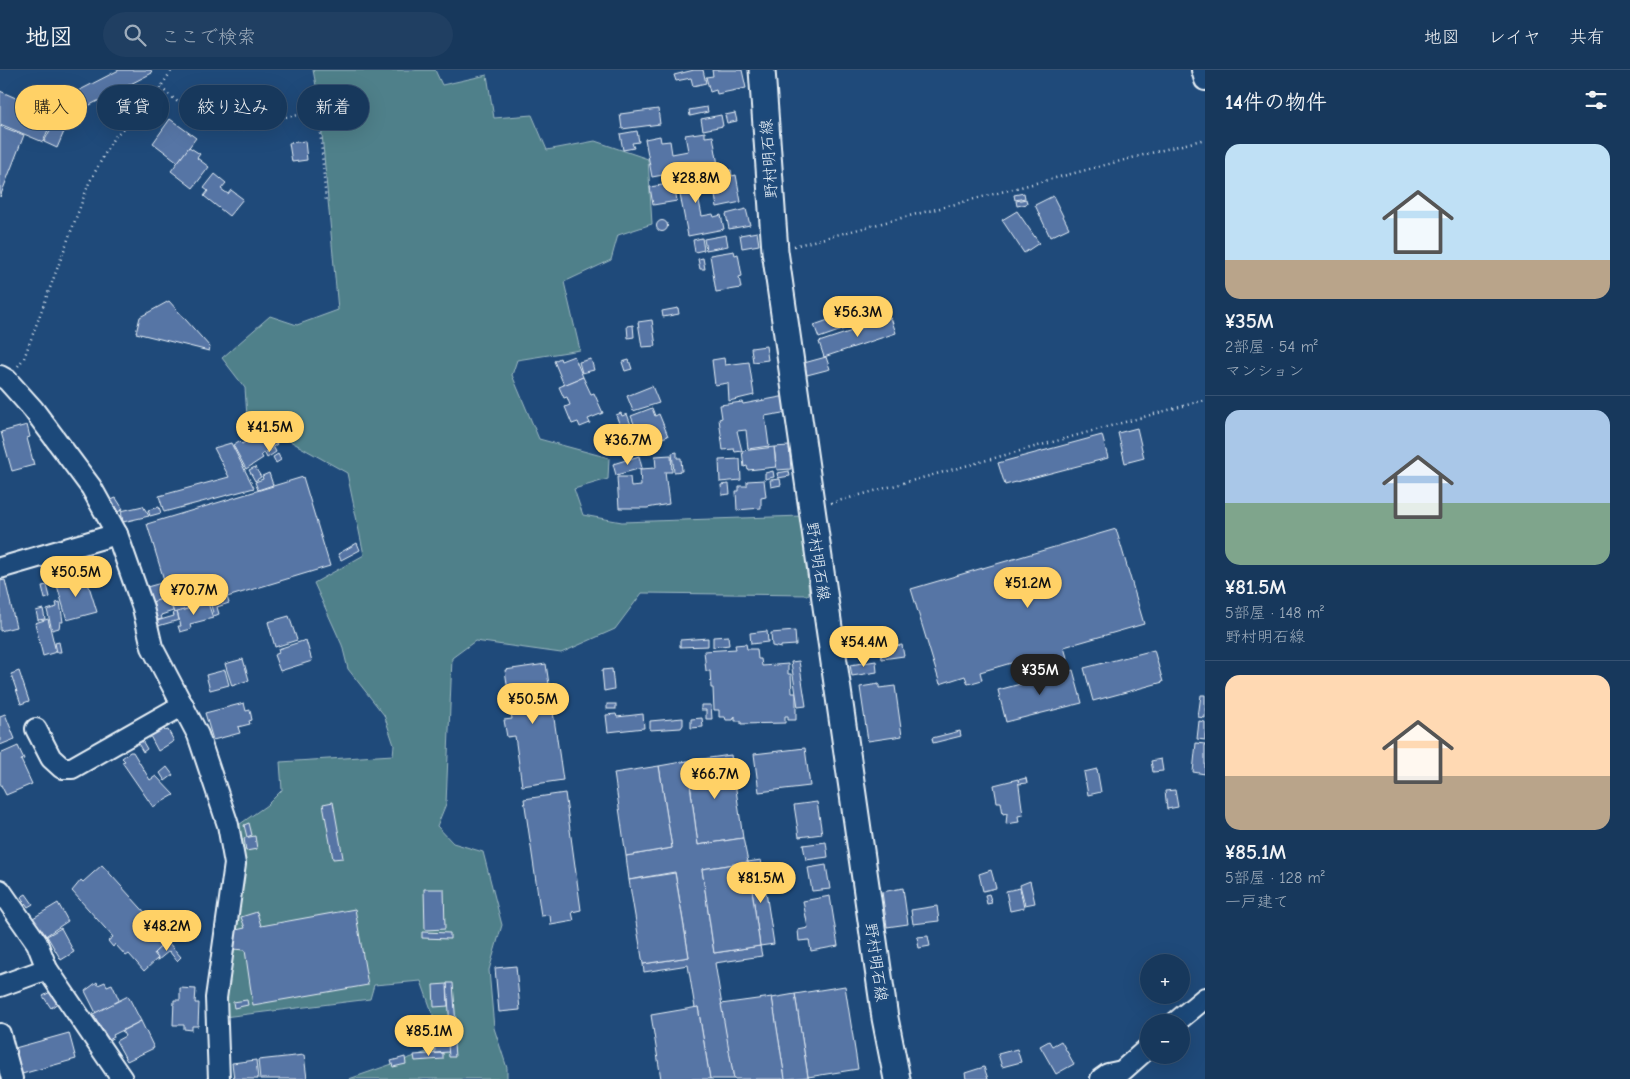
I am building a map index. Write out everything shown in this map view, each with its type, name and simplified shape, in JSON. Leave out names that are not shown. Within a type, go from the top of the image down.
[{"type":"main road","name":"野村明石線","points":[[762,70],[775,250],[885,1018],[897,1079]]},
{"type":"street","points":[[1202,70],[1205,80]]},
{"type":"street","points":[[4,378],[33,409],[91,486],[117,534],[143,608],[152,647],[198,735],[228,825],[235,864],[216,998],[219,1079]]},
{"type":"street","points":[[0,568],[117,534]]},
{"type":"street","points":[[36,729],[51,758],[62,768],[72,768],[183,705]]},
{"type":"street","points":[[0,890],[37,943],[47,969],[122,1079]]},
{"type":"street","points":[[0,986],[47,969]]},
{"type":"street","points":[[1186,1014],[1205,998]]},
{"type":"street","points":[[0,1034],[12,1079]]},
{"type":"street","points":[[1101,1079],[1108,1074],[1124,1075],[1140,1057]]},
{"type":"path","points":[[163,85],[172,70]]},
{"type":"path","points":[[169,94],[205,122],[225,130],[238,130],[266,121],[305,115],[316,121],[320,128],[326,202]]},
{"type":"path","points":[[4,378],[24,358],[89,183],[112,139],[121,130]]},
{"type":"path","points":[[775,250],[1205,139]]},
{"type":"path","points":[[811,509],[1205,400]]},
{"type":"green space","points":[[313,70],[435,70],[442,85],[487,75],[494,118],[532,115],[547,150],[595,141],[648,159],[652,224],[618,235],[611,260],[564,282],[580,350],[517,360],[512,375],[539,439],[609,458],[608,479],[574,489],[583,515],[622,522],[802,516],[809,595],[642,593],[615,629],[561,653],[475,641],[452,658],[446,804],[437,826],[453,843],[483,852],[502,925],[489,970],[494,1028],[507,1068],[507,1079],[349,1079],[444,1046],[421,981],[374,985],[370,999],[224,1017],[241,877],[240,824],[267,805],[282,790],[280,762],[393,755],[394,745],[384,715],[348,669],[342,645],[314,583],[364,555],[347,473],[247,417],[245,388],[222,358],[270,316],[297,325],[338,310],[322,130],[369,130],[369,85],[316,85]]},
{"type":"building","points":[[119,70],[151,70],[152,73],[129,85],[97,85],[97,101],[87,106],[87,86]]},
{"type":"building","points":[[694,70],[703,70],[706,83],[693,86],[691,78],[676,81],[674,75]]},
{"type":"building","points":[[712,70],[742,70],[746,88],[717,94],[716,90],[710,92],[706,77],[713,76]]},
{"type":"building","points":[[0,91],[15,98],[15,130],[48,130],[43,142],[0,124]]},
{"type":"building","points":[[707,107],[708,112],[690,116],[689,110]]},
{"type":"building","points":[[658,109],[660,124],[622,129],[620,114]]},
{"type":"building","points":[[735,113],[737,121],[727,123],[725,115]]},
{"type":"building","points":[[721,115],[723,126],[703,130],[701,119]]},
{"type":"building","points":[[170,119],[179,126],[179,130],[185,130],[196,138],[178,162],[153,143],[162,130],[169,130]]},
{"type":"building","points":[[0,126],[24,135],[0,197]]},
{"type":"building","points":[[50,130],[65,130],[57,148],[44,142]]},
{"type":"building","points":[[637,131],[639,142],[632,143],[634,148],[623,150],[620,134]]},
{"type":"building","points":[[705,132],[705,137],[713,136],[718,165],[652,177],[645,139],[660,136],[661,142],[670,141],[672,154],[688,151],[685,135]]},
{"type":"building","points":[[305,141],[307,160],[292,162],[289,143]]},
{"type":"building","points":[[189,147],[200,154],[197,158],[209,167],[193,188],[171,171]]},
{"type":"building","points":[[707,168],[709,183],[696,186],[702,216],[713,214],[714,217],[721,215],[724,229],[688,236],[676,174]]},
{"type":"building","points":[[731,170],[732,176],[736,175],[741,202],[717,207],[711,173]]},
{"type":"building","points":[[215,174],[226,183],[221,189],[228,194],[231,190],[243,199],[229,216],[204,196],[208,191],[204,188]]},
{"type":"building","points":[[674,183],[677,201],[653,205],[650,187]]},
{"type":"building","points":[[1024,193],[1025,198],[1015,200],[1014,195]]},
{"type":"building","points":[[1053,196],[1069,228],[1050,237],[1035,205]]},
{"type":"building","points":[[1026,199],[1027,204],[1017,206],[1016,201]]},
{"type":"building","points":[[746,209],[750,225],[729,229],[726,214]]},
{"type":"building","points":[[1017,211],[1039,243],[1024,253],[1002,220]]},
{"type":"building","points":[[660,221],[664,221],[667,226],[666,230],[660,231],[657,228],[657,224]]},
{"type":"building","points":[[757,232],[759,245],[742,248],[740,235]]},
{"type":"building","points":[[726,235],[728,246],[706,250],[704,239]]},
{"type":"building","points":[[702,238],[704,250],[695,252],[693,240]]},
{"type":"building","points":[[734,251],[735,255],[738,254],[742,276],[739,277],[741,288],[716,292],[710,255]]},
{"type":"building","points":[[703,258],[705,269],[700,269],[698,259]]},
{"type":"building","points":[[885,300],[890,313],[819,338],[814,325]]},
{"type":"building","points":[[169,301],[210,347],[209,351],[136,333],[140,317]]},
{"type":"building","points":[[678,308],[679,314],[663,317],[662,311]]},
{"type":"building","points":[[891,318],[896,333],[824,357],[819,342]]},
{"type":"building","points":[[652,320],[656,346],[642,347],[638,322]]},
{"type":"building","points":[[633,325],[634,337],[628,338],[627,326]]},
{"type":"building","points":[[766,346],[768,360],[753,362],[751,348]]},
{"type":"building","points":[[574,356],[583,377],[564,385],[554,361],[560,358],[561,361]]},
{"type":"building","points":[[826,357],[830,369],[807,375],[804,363]]},
{"type":"building","points":[[724,358],[725,365],[749,362],[754,395],[729,401],[728,383],[715,385],[712,360]]},
{"type":"building","points":[[591,359],[594,370],[582,373],[579,362]]},
{"type":"building","points":[[629,360],[632,369],[625,371],[622,362]]},
{"type":"building","points":[[583,377],[591,394],[594,393],[603,413],[588,419],[590,423],[580,427],[578,422],[572,424],[565,407],[570,405],[567,397],[564,398],[559,387]]},
{"type":"building","points":[[652,386],[659,403],[633,411],[627,396]]},
{"type":"building","points":[[786,396],[788,412],[765,416],[769,446],[748,449],[746,430],[737,431],[742,451],[735,452],[734,449],[723,450],[719,419],[722,418],[720,405],[742,402],[743,404]]},
{"type":"building","points":[[652,408],[655,416],[659,414],[668,436],[642,445],[631,416]]},
{"type":"building","points":[[621,413],[622,416],[627,414],[639,446],[629,450],[616,415]]},
{"type":"building","points":[[27,425],[30,437],[27,438],[34,465],[12,471],[1,432]]},
{"type":"building","points":[[265,428],[277,444],[261,455],[263,458],[246,469],[233,445],[239,441],[242,444]]},
{"type":"building","points":[[1137,428],[1144,458],[1125,463],[1118,433]]},
{"type":"building","points":[[1102,435],[1108,458],[1005,485],[998,463]]},
{"type":"building","points":[[231,443],[254,488],[164,512],[159,496],[229,477],[214,448]]},
{"type":"building","points":[[789,446],[791,469],[777,470],[774,447]]},
{"type":"building","points":[[774,447],[776,467],[748,470],[747,466],[744,467],[742,451]]},
{"type":"building","points":[[274,448],[276,452],[267,458],[265,454]]},
{"type":"building","points":[[677,452],[677,458],[681,458],[682,471],[674,472],[672,453]]},
{"type":"building","points":[[278,454],[281,460],[276,463],[273,457]]},
{"type":"building","points":[[671,455],[672,472],[665,472],[669,504],[647,508],[619,508],[617,477],[630,477],[631,487],[641,486],[640,469],[656,468],[655,456]]},
{"type":"building","points":[[639,456],[642,468],[616,475],[613,464]]},
{"type":"building","points":[[740,459],[741,480],[720,482],[719,460]]},
{"type":"building","points":[[255,467],[261,477],[255,481],[249,470]]},
{"type":"building","points":[[773,471],[774,477],[765,479],[765,473]]},
{"type":"building","points":[[789,471],[790,476],[778,478],[777,473]]},
{"type":"building","points":[[269,473],[273,485],[258,490],[255,482],[263,479],[262,476]]},
{"type":"building","points":[[303,477],[330,566],[174,613],[147,524]]},
{"type":"building","points":[[780,479],[781,485],[771,487],[770,480]]},
{"type":"building","points":[[764,480],[766,497],[761,498],[761,508],[737,510],[736,491],[739,491],[739,486],[747,486],[747,481]]},
{"type":"building","points":[[729,484],[730,494],[722,495],[721,485]]},
{"type":"building","points":[[116,498],[123,509],[118,512],[111,500]]},
{"type":"building","points":[[143,506],[149,516],[123,522],[121,511]]},
{"type":"building","points":[[159,507],[161,513],[150,516],[148,510]]},
{"type":"building","points":[[1116,529],[1144,624],[1064,647],[1069,665],[1023,678],[1018,661],[980,672],[982,680],[968,684],[965,676],[940,684],[911,589]]},
{"type":"building","points":[[357,543],[360,550],[341,560],[338,554]]},
{"type":"building","points":[[78,575],[81,585],[88,583],[97,612],[67,620],[56,582]]},
{"type":"building","points":[[5,580],[16,627],[0,631],[0,581]]},
{"type":"building","points":[[165,582],[169,597],[152,602],[147,587]]},
{"type":"building","points":[[47,585],[50,597],[45,599],[42,586]]},
{"type":"building","points":[[169,597],[173,611],[161,615],[162,619],[158,620],[152,602]]},
{"type":"building","points":[[227,597],[229,603],[217,607],[219,614],[214,616],[210,602]]},
{"type":"building","points":[[60,602],[63,622],[60,622],[59,628],[52,630],[47,610],[57,607],[56,603]]},
{"type":"building","points":[[208,603],[213,618],[190,624],[191,629],[180,632],[178,626],[181,626],[177,612]]},
{"type":"building","points":[[43,609],[45,619],[38,620],[36,611]]},
{"type":"building","points":[[177,612],[179,620],[158,626],[157,621],[174,616],[173,613]]},
{"type":"building","points":[[289,616],[297,640],[275,647],[268,622]]},
{"type":"building","points":[[48,619],[56,652],[43,656],[35,623]]},
{"type":"building","points":[[767,631],[768,642],[751,644],[750,633]]},
{"type":"building","points":[[795,631],[796,645],[781,646],[781,648],[772,646],[771,633]]},
{"type":"building","points":[[728,636],[729,645],[713,647],[713,637]]},
{"type":"building","points":[[708,638],[708,646],[680,647],[680,640]]},
{"type":"building","points":[[306,640],[312,661],[280,671],[274,655],[279,653],[278,649]]},
{"type":"building","points":[[59,642],[61,652],[57,652],[55,643]]},
{"type":"building","points":[[746,644],[747,649],[757,649],[758,659],[761,659],[762,666],[788,664],[788,674],[791,674],[792,693],[796,693],[796,720],[788,720],[788,716],[785,716],[785,723],[741,724],[741,721],[735,721],[735,716],[733,720],[726,720],[725,717],[719,717],[719,710],[714,710],[713,688],[711,688],[710,671],[706,671],[704,651],[736,649],[735,645]]},
{"type":"building","points":[[902,645],[904,656],[882,659],[880,648]]},
{"type":"building","points":[[1154,650],[1163,682],[1093,701],[1084,668]]},
{"type":"building","points":[[243,659],[249,680],[232,686],[225,664]]},
{"type":"building","points":[[799,661],[806,706],[798,707],[791,662]]},
{"type":"building","points":[[876,661],[877,672],[852,676],[850,665]]},
{"type":"building","points":[[546,664],[563,780],[522,786],[515,736],[507,737],[504,720],[512,719],[505,670]]},
{"type":"building","points":[[612,669],[614,689],[604,691],[602,670]]},
{"type":"building","points":[[225,670],[229,685],[210,690],[206,675]]},
{"type":"building","points":[[1073,670],[1082,703],[1006,722],[998,690]]},
{"type":"building","points":[[19,671],[29,701],[21,704],[11,674]]},
{"type":"building","points":[[879,684],[879,688],[895,686],[902,736],[868,741],[860,687]]},
{"type":"building","points":[[1201,695],[1205,695],[1205,718],[1198,717]]},
{"type":"building","points":[[244,703],[246,711],[250,710],[252,720],[249,721],[250,724],[238,727],[240,733],[213,740],[205,713]]},
{"type":"building","points":[[607,704],[616,704],[616,709],[607,709]]},
{"type":"building","points":[[701,705],[711,705],[712,719],[706,719],[706,710],[701,710]]},
{"type":"building","points":[[5,714],[15,739],[0,745],[0,716]]},
{"type":"building","points":[[616,714],[617,717],[643,714],[644,728],[608,732],[606,715]]},
{"type":"building","points":[[683,718],[681,728],[650,730],[650,721]]},
{"type":"building","points":[[702,718],[703,727],[691,728],[691,719]]},
{"type":"building","points":[[1199,721],[1205,722],[1205,740],[1197,739]]},
{"type":"building","points":[[162,726],[165,731],[168,730],[174,741],[158,751],[149,734]]},
{"type":"building","points":[[960,731],[961,736],[933,743],[932,738]]},
{"type":"building","points":[[140,737],[147,749],[143,752],[136,740]]},
{"type":"building","points":[[1196,743],[1205,744],[1205,774],[1193,772]]},
{"type":"building","points":[[18,746],[24,759],[21,760],[32,784],[6,795],[0,783],[0,754]]},
{"type":"building","points":[[805,748],[810,786],[759,792],[754,754]]},
{"type":"building","points":[[133,752],[150,780],[156,776],[174,795],[153,807],[122,762],[125,761],[122,758]]},
{"type":"building","points":[[731,755],[743,838],[698,845],[687,761]]},
{"type":"building","points":[[1161,759],[1163,771],[1153,772],[1151,761]]},
{"type":"building","points":[[687,761],[698,845],[743,838],[748,862],[702,869],[714,953],[760,946],[762,956],[715,963],[734,1079],[710,1079],[698,1007],[695,1008],[688,965],[644,972],[643,964],[689,957],[675,872],[629,880],[626,856],[672,848],[659,766]]},
{"type":"building","points":[[659,766],[672,848],[626,856],[614,773]]},
{"type":"building","points":[[167,767],[173,775],[165,781],[160,773]]},
{"type":"building","points":[[1097,769],[1101,792],[1088,795],[1084,772]]},
{"type":"building","points":[[1026,778],[1027,783],[1019,784],[1018,780]]},
{"type":"building","points":[[1018,779],[1023,815],[1018,816],[1019,822],[1006,824],[1007,813],[1003,814],[1001,802],[997,802],[994,785]]},
{"type":"building","points":[[1175,790],[1178,807],[1167,809],[1165,791]]},
{"type":"building","points":[[565,793],[581,910],[572,912],[574,921],[551,925],[550,915],[541,916],[524,799]]},
{"type":"building","points":[[333,802],[343,858],[333,859],[323,804]]},
{"type":"building","points":[[817,802],[822,834],[799,837],[794,805]]},
{"type":"building","points":[[249,823],[252,835],[247,837],[244,825]]},
{"type":"building","points":[[255,836],[257,849],[246,851],[244,838]]},
{"type":"building","points":[[826,842],[828,857],[806,860],[803,845]]},
{"type":"building","points":[[761,860],[774,944],[760,946],[748,862]]},
{"type":"building","points":[[748,862],[760,946],[714,953],[702,869]]},
{"type":"building","points":[[102,865],[169,939],[154,953],[158,958],[144,971],[129,954],[126,956],[115,944],[113,947],[108,941],[113,937],[72,891],[81,880],[83,882]]},
{"type":"building","points":[[826,865],[830,889],[812,891],[808,868]]},
{"type":"building","points":[[991,870],[996,888],[983,891],[979,874]]},
{"type":"building","points":[[675,873],[689,957],[643,964],[629,880]]},
{"type":"building","points":[[1030,881],[1035,903],[1025,905],[1020,885]]},
{"type":"building","points":[[903,888],[908,924],[887,927],[882,892]]},
{"type":"building","points":[[1020,888],[1024,908],[1010,911],[1006,891]]},
{"type":"building","points":[[424,889],[444,889],[445,929],[425,930]]},
{"type":"building","points":[[26,894],[33,904],[28,907],[21,897]]},
{"type":"building","points":[[989,894],[992,903],[987,904],[985,895]]},
{"type":"building","points":[[830,896],[838,946],[811,951],[809,940],[799,941],[798,930],[808,928],[803,901]]},
{"type":"building","points":[[58,903],[68,921],[44,937],[33,918]]},
{"type":"building","points":[[937,906],[939,921],[913,924],[911,910]]},
{"type":"building","points":[[355,909],[368,985],[253,1005],[245,950],[233,949],[236,930],[245,928],[241,917],[257,912],[261,926]]},
{"type":"building","points":[[61,928],[74,952],[61,960],[47,936]]},
{"type":"building","points":[[422,932],[450,933],[450,939],[422,938]]},
{"type":"building","points":[[928,936],[930,946],[919,948],[917,937]]},
{"type":"building","points":[[167,941],[181,957],[177,961],[169,951],[157,961],[158,958],[154,953]]},
{"type":"building","points":[[516,966],[520,1010],[499,1012],[495,968]]},
{"type":"building","points":[[97,982],[98,985],[105,982],[107,986],[112,984],[120,1002],[96,1013],[85,991]]},
{"type":"building","points":[[447,983],[453,983],[456,1026],[450,1027]]},
{"type":"building","points":[[447,984],[448,1006],[434,1007],[433,985]]},
{"type":"building","points":[[845,986],[858,1069],[808,1077],[795,994]]},
{"type":"building","points":[[180,988],[196,989],[195,1003],[199,1003],[198,1026],[192,1026],[192,1030],[184,1029],[184,1025],[173,1025],[174,1000],[180,1000]]},
{"type":"building","points":[[52,991],[59,1002],[51,1008],[43,996]]},
{"type":"building","points":[[795,994],[808,1077],[785,1079],[772,998]]},
{"type":"building","points":[[128,996],[141,1021],[113,1035],[114,1037],[109,1040],[93,1014]]},
{"type":"building","points":[[772,997],[785,1079],[734,1079],[721,1004]]},
{"type":"building","points":[[247,1000],[248,1005],[234,1008],[233,1002]]},
{"type":"building","points":[[698,1007],[710,1079],[661,1079],[651,1015]]},
{"type":"building","points":[[141,1021],[154,1048],[127,1061],[116,1041],[125,1036],[122,1031]]},
{"type":"building","points":[[447,1029],[449,1052],[435,1053],[434,1030]]},
{"type":"building","points":[[447,1030],[453,1030],[455,1057],[449,1057]]},
{"type":"building","points":[[69,1033],[76,1059],[22,1074],[15,1048]]},
{"type":"building","points":[[1049,1041],[1052,1046],[1061,1041],[1074,1064],[1056,1074],[1040,1046]]},
{"type":"building","points":[[1017,1049],[1021,1062],[1002,1067],[998,1054]]},
{"type":"building","points":[[443,1053],[443,1059],[415,1061],[414,1055]]},
{"type":"building","points":[[304,1055],[307,1079],[260,1079],[258,1060]]},
{"type":"building","points":[[405,1057],[406,1064],[393,1067],[391,1061]]},
{"type":"building","points":[[256,1060],[258,1079],[234,1079],[232,1063]]},
{"type":"building","points":[[984,1067],[988,1079],[966,1079],[965,1073]]}]
